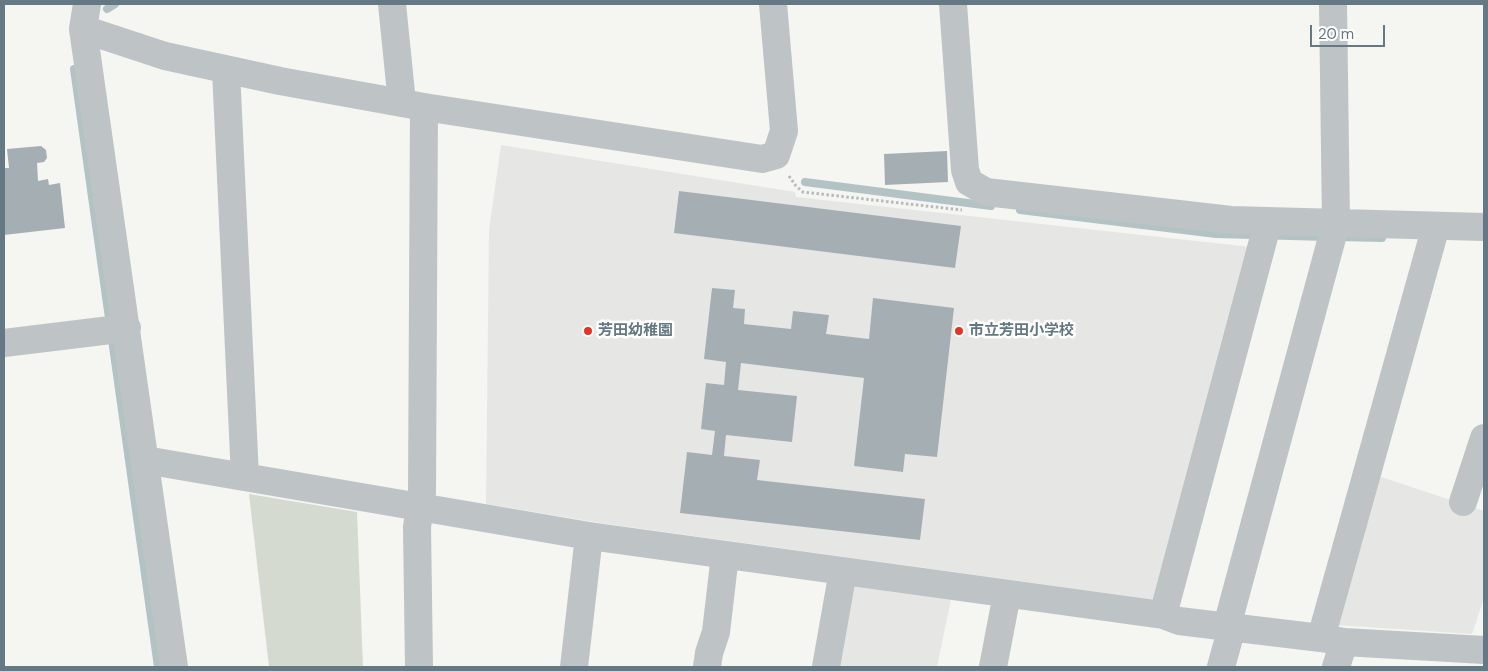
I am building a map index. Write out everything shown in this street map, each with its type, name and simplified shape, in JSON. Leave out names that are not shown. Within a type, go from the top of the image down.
[{"type":"street","points":[[392,4],[413,105],[422,492],[417,527],[419,667]]},
{"type":"street","points":[[85,16],[165,56],[226,70],[413,105],[762,159],[776,155],[784,131],[773,4]]},
{"type":"street","points":[[953,4],[965,170],[968,182],[986,192],[1211,218],[1265,230],[1433,234],[1484,227]]},
{"type":"street","points":[[1221,667],[1229,621],[1333,232],[1333,4]]},
{"type":"street","points":[[85,16],[116,329],[145,460],[174,667]]},
{"type":"street","points":[[226,70],[245,477]]},
{"type":"street","points":[[1163,614],[1265,230]]},
{"type":"street","points":[[1329,641],[1433,234]]},
{"type":"street","points":[[4,343],[116,329]]},
{"type":"street","points":[[1463,502],[1484,438]]},
{"type":"street","points":[[145,460],[589,536],[1163,614],[1179,621],[1229,621],[1329,641],[1484,650]]},
{"type":"street","points":[[574,667],[589,536]]},
{"type":"street","points":[[707,667],[709,653],[716,632],[725,555]]},
{"type":"street","points":[[826,667],[843,571]]},
{"type":"street","points":[[992,667],[1007,594]]},
{"type":"path","points":[[776,155],[796,186],[803,192],[962,210],[962,206]]},
{"type":"shaded area","name":"市立芳田小学校","points":[[501,145],[795,192],[796,197],[1251,247],[1156,600],[600,523],[486,504],[489,230]]},
{"type":"shaded area","points":[[1375,475],[1484,511],[1484,598],[1472,634],[1335,625]]},
{"type":"shaded area","points":[[249,494],[357,512],[363,667],[269,667]]},
{"type":"shaded area","points":[[848,584],[951,599],[937,667],[833,667]]},
{"type":"building","points":[[41,146],[46,150],[47,158],[44,162],[37,163],[38,181],[48,179],[49,185],[60,183],[65,228],[4,235],[4,168],[9,168],[7,149]]},
{"type":"building","points":[[947,151],[948,182],[885,185],[884,154]]},
{"type":"building","points":[[679,191],[961,226],[955,268],[674,233]]},
{"type":"building","points":[[712,288],[735,290],[733,308],[745,309],[744,324],[791,329],[793,311],[829,315],[826,334],[869,339],[873,298],[954,308],[937,457],[905,454],[903,472],[854,466],[864,378],[741,363],[738,390],[797,396],[792,442],[726,435],[724,456],[760,460],[757,480],[925,499],[920,540],[680,513],[687,452],[712,455],[715,431],[701,429],[706,383],[724,385],[726,362],[704,359]]},
{"type":"waterway","points":[[107,9],[115,4]]},
{"type":"waterway","points":[[74,69],[158,667]]},
{"type":"waterway","points":[[805,182],[991,206]]},
{"type":"waterway","points":[[1020,210],[1216,234],[1327,237]]},
{"type":"waterway","points":[[1338,237],[1382,238]]},
{"type":"place","name":"芳田幼稚園","points":[[588,331]]},
{"type":"place","name":"市立芳田小学校","points":[[959,331]]}]
